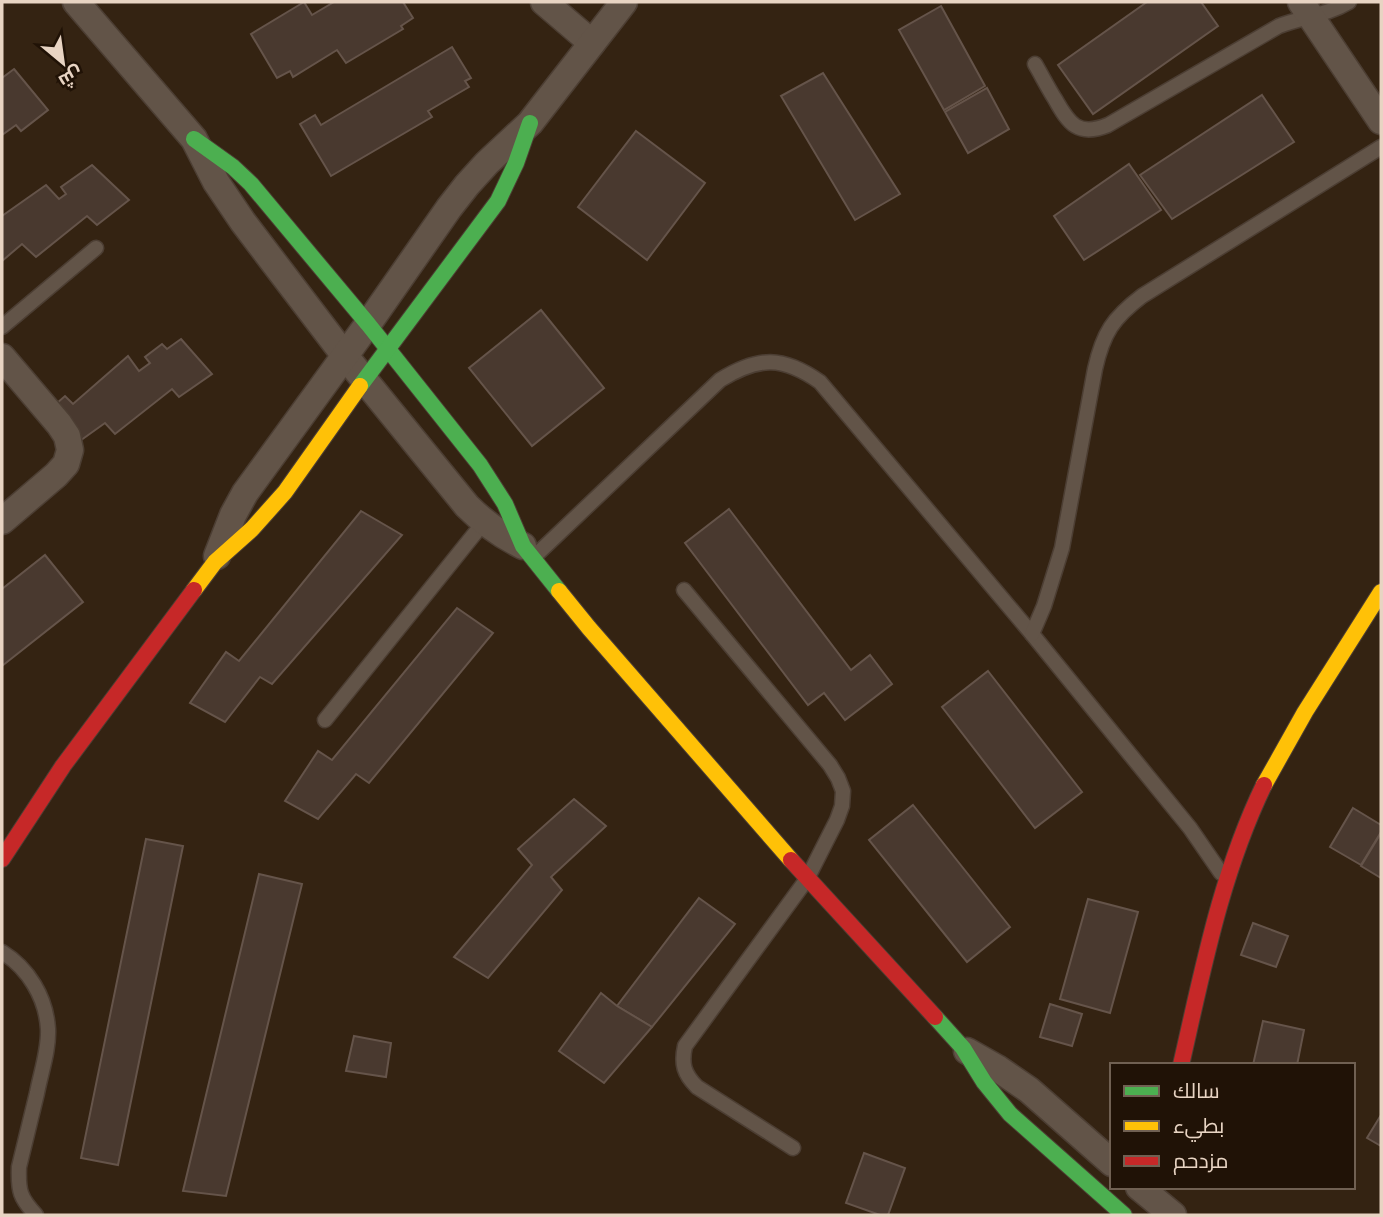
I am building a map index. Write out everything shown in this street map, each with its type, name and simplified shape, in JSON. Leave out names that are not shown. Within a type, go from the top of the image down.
[{"type":"street","points":[[76,2],[194,139],[229,203],[345,356],[467,506],[502,536],[528,552]]},
{"type":"street","points":[[544,2],[592,43]]},
{"type":"street","points":[[215,562],[223,538],[245,493],[441,219],[467,185],[530,123],[624,2]]},
{"type":"street","points":[[1306,10],[1381,121]]},
{"type":"street","points":[[2,859],[63,766],[215,562],[269,511],[498,201],[523,150],[530,123]]},
{"type":"street","points":[[194,139],[224,160],[251,184],[368,324],[493,484],[528,552],[597,638],[807,879],[963,1048],[1010,1114],[1126,1215],[1141,1189]]},
{"type":"street","points":[[2,357],[59,424],[67,436],[70,450],[66,464],[56,475],[2,521]]},
{"type":"street","points":[[1181,1063],[1226,880],[1258,797],[1279,757],[1381,592]]},
{"type":"street","points":[[963,1048],[1029,1090],[1110,1161]]},
{"type":"street","points":[[1143,1189],[1173,1215]]},
{"type":"lane","points":[[1035,64],[1064,117],[1084,130],[1097,130],[1279,26],[1295,20],[1306,10],[1334,10],[1349,2]]},
{"type":"lane","points":[[1032,634],[1044,606],[1062,548],[1095,369],[1100,346],[1110,327],[1124,309],[1142,296],[1381,147]]},
{"type":"lane","points":[[2,327],[96,248]]},
{"type":"lane","points":[[528,552],[720,380],[739,369],[760,363],[782,363],[802,370],[820,382],[1032,634],[1190,828],[1226,880]]},
{"type":"lane","points":[[325,720],[484,522]]},
{"type":"lane","points":[[684,590],[830,765],[842,792],[842,806],[837,820],[807,879],[685,1046],[682,1058],[689,1079],[697,1087],[793,1148]]},
{"type":"lane","points":[[2,952],[13,959],[31,979],[43,1003],[48,1028],[46,1055],[19,1167],[19,1185],[24,1202],[36,1215]]},
{"type":"building","points":[[304,2],[312,15],[334,2],[403,2],[413,18],[401,26],[403,29],[346,63],[337,50],[293,77],[290,71],[277,78],[251,34]]},
{"type":"building","points":[[1147,2],[1201,2],[1218,26],[1093,114],[1058,65]]},
{"type":"building","points":[[941,6],[985,86],[944,110],[899,30]]},
{"type":"building","points":[[452,47],[471,78],[465,81],[469,87],[428,111],[432,117],[331,176],[300,124],[315,115],[321,125]]},
{"type":"building","points":[[14,69],[48,110],[21,131],[16,125],[2,135],[2,78]]},
{"type":"building","points":[[823,73],[900,194],[855,220],[781,96]]},
{"type":"building","points":[[987,88],[1009,129],[968,153],[945,112]]},
{"type":"building","points":[[1262,95],[1294,142],[1172,219],[1140,175]]},
{"type":"building","points":[[636,131],[705,183],[647,260],[578,207]]},
{"type":"building","points":[[1129,164],[1161,210],[1084,260],[1054,216]]},
{"type":"building","points":[[92,165],[129,200],[97,225],[87,216],[36,257],[22,244],[2,261],[2,216],[46,185],[59,199],[66,194],[61,187]]},
{"type":"building","points":[[541,310],[604,388],[532,446],[469,368]]},
{"type":"building","points":[[181,339],[212,374],[179,397],[172,389],[115,434],[105,423],[70,448],[41,417],[65,396],[73,404],[128,356],[139,371],[150,363],[145,357],[162,344],[167,349]]},
{"type":"building","points":[[729,509],[851,670],[870,655],[892,684],[845,720],[824,693],[808,705],[685,543]]},
{"type":"building","points":[[361,511],[402,535],[272,684],[260,677],[225,722],[190,703],[226,652],[239,661]]},
{"type":"building","points":[[45,555],[83,602],[2,666],[2,589]]},
{"type":"building","points":[[457,608],[493,633],[369,783],[356,774],[318,819],[285,801],[318,751],[332,760]]},
{"type":"building","points":[[988,671],[1082,792],[1035,828],[942,707]]},
{"type":"building","points":[[574,799],[606,826],[551,877],[562,890],[488,978],[454,957],[532,865],[518,849]]},
{"type":"building","points":[[913,805],[1010,927],[967,962],[869,840]]},
{"type":"building","points":[[1353,808],[1381,825],[1381,832],[1361,865],[1330,847]]},
{"type":"building","points":[[1381,833],[1381,878],[1361,866]]},
{"type":"building","points":[[146,839],[183,846],[118,1165],[81,1158]]},
{"type":"building","points":[[259,874],[302,884],[226,1196],[183,1191]]},
{"type":"building","points":[[699,898],[735,924],[652,1027],[617,1006]]},
{"type":"building","points":[[1088,899],[1138,912],[1110,1013],[1060,999]]},
{"type":"building","points":[[1253,923],[1288,936],[1276,967],[1241,955]]},
{"type":"building","points":[[601,993],[652,1027],[604,1083],[559,1051]]},
{"type":"building","points":[[1050,1004],[1082,1014],[1072,1046],[1040,1037]]},
{"type":"building","points":[[1263,1021],[1304,1030],[1297,1063],[1253,1063]]},
{"type":"building","points":[[354,1036],[391,1043],[386,1077],[346,1071]]},
{"type":"building","points":[[1381,1115],[1381,1146],[1367,1138]]},
{"type":"building","points":[[864,1153],[905,1168],[888,1215],[880,1215],[846,1203]]},
{"type":"traffic: fast","points":[[360,386],[498,201],[516,163],[530,123]]},
{"type":"traffic: fast","points":[[194,139],[233,167],[251,184],[368,324],[480,465],[505,504],[523,546],[559,591]]},
{"type":"traffic: fast","points":[[935,1017],[963,1048],[984,1082],[1010,1114],[1124,1215]]},
{"type":"traffic: slow","points":[[194,590],[215,562],[252,529],[285,492],[360,386]]},
{"type":"traffic: slow","points":[[559,591],[791,860]]},
{"type":"traffic: slow","points":[[1264,785],[1305,712],[1381,592]]},
{"type":"traffic: jam","points":[[2,859],[63,766],[194,590]]},
{"type":"traffic: jam","points":[[1181,1063],[1225,887],[1264,785]]},
{"type":"traffic: jam","points":[[791,860],[935,1017]]}]
